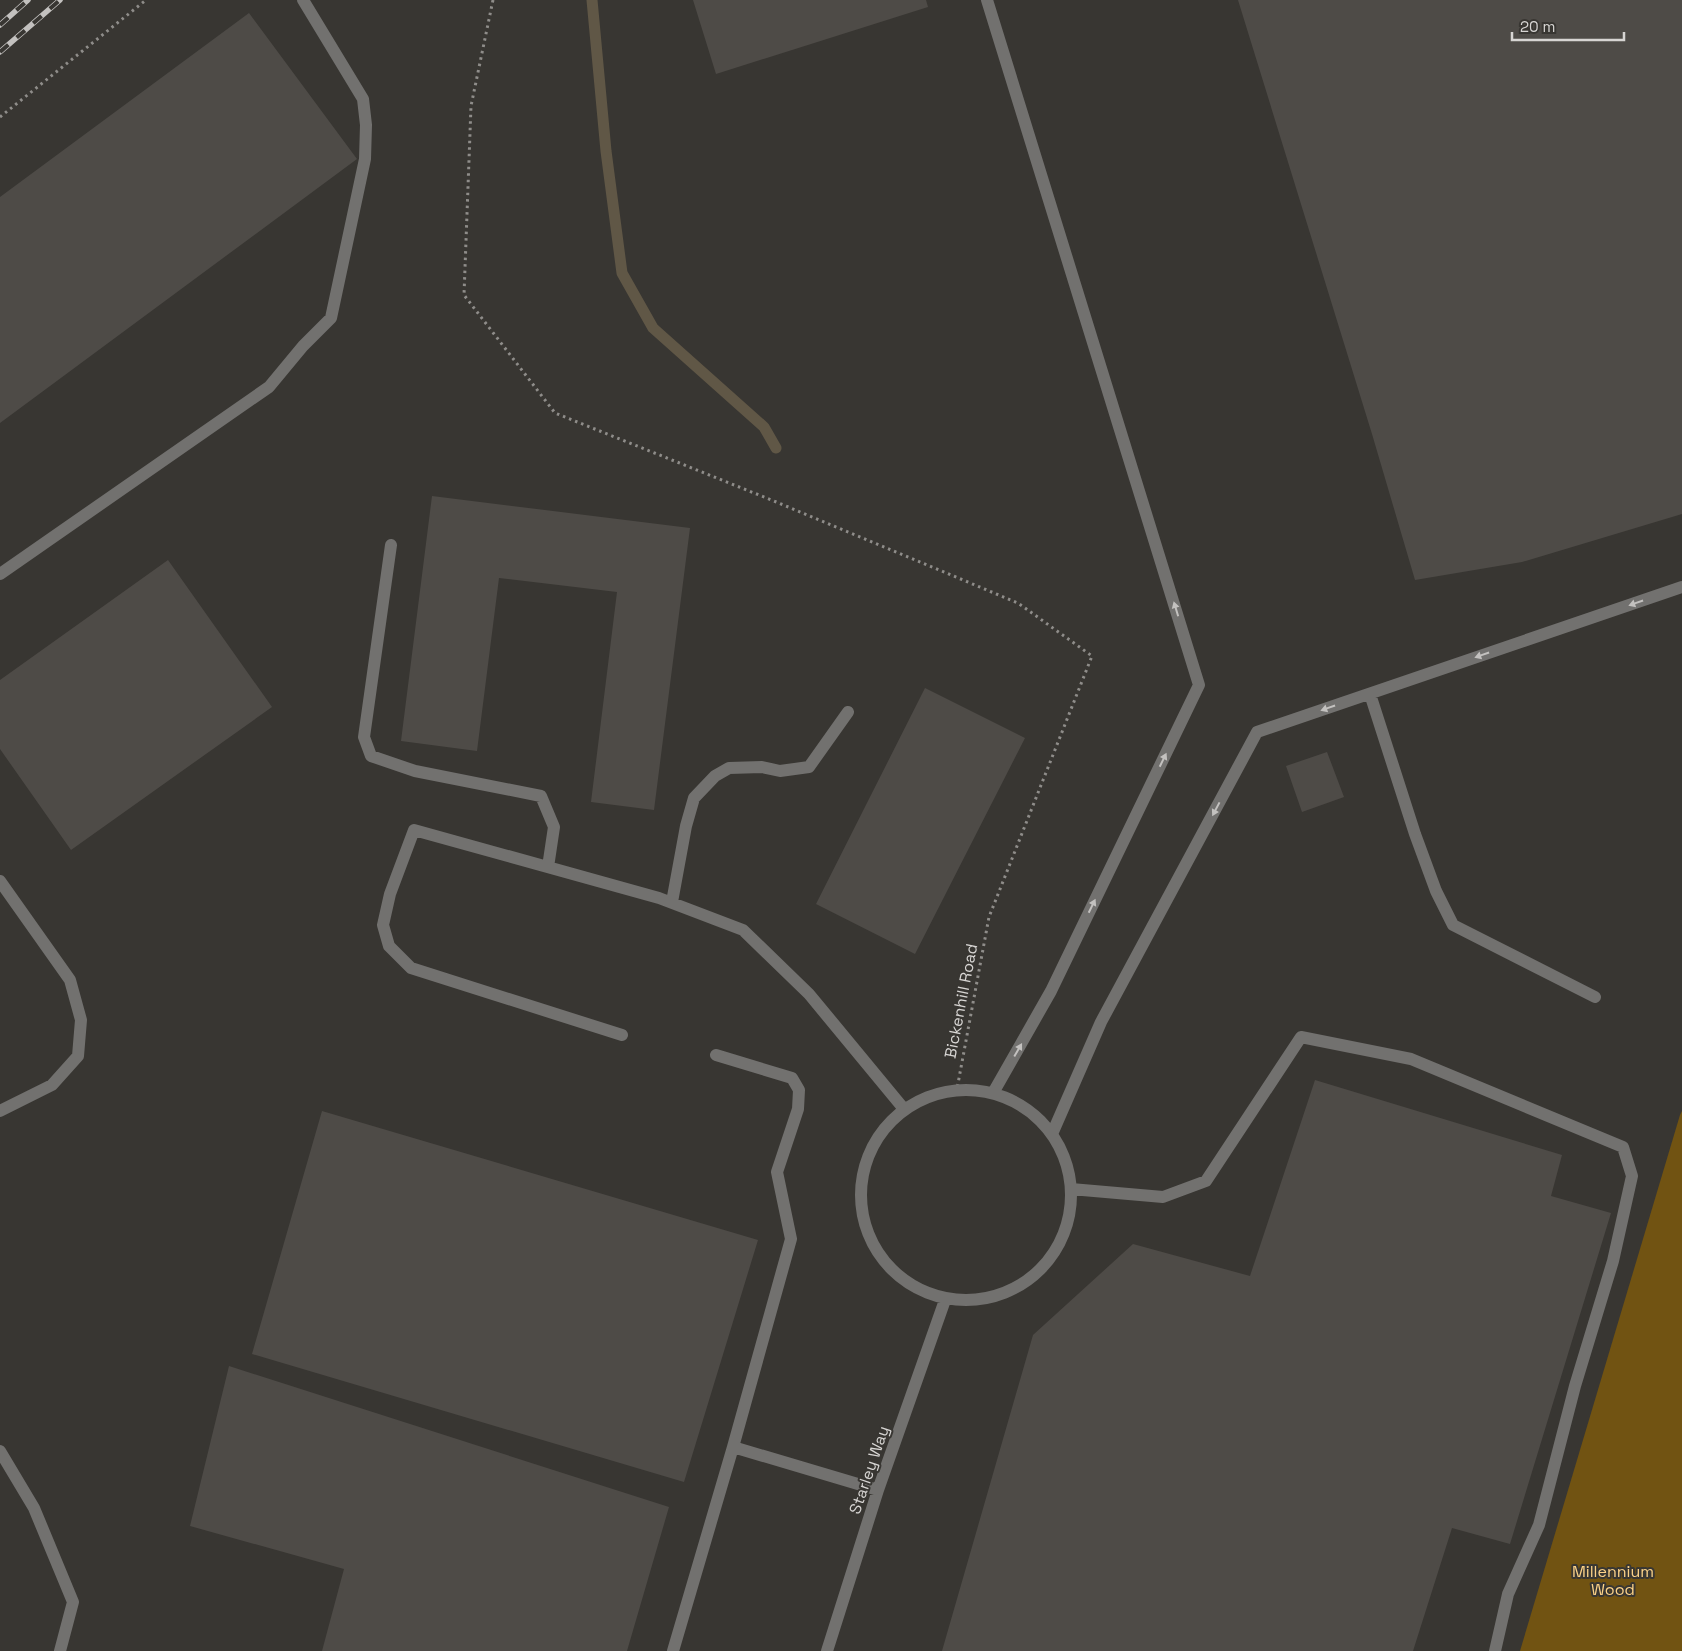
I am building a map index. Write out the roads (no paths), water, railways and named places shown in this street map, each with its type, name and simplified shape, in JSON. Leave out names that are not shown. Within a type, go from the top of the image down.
[{"type":"street","points":[[0,574],[269,388],[303,346],[331,318],[365,159],[366,125],[363,99],[303,0]]},
{"type":"street","points":[[987,0],[1199,685],[1052,991],[993,1093]]},
{"type":"street","points":[[391,545],[364,737],[371,756],[415,771],[541,796],[554,827],[548,867]]},
{"type":"street","points":[[1052,1134],[1101,1022],[1257,732],[1682,587]]},
{"type":"street","points":[[1370,694],[1418,842],[1436,891],[1452,925],[1595,997]]},
{"type":"street","points":[[672,902],[686,826],[694,798],[715,776],[729,768],[762,768],[780,771],[809,767],[848,712]]},
{"type":"street","points":[[622,1035],[412,968],[389,946],[383,925],[390,894],[414,830],[672,902],[742,930],[809,994],[904,1109]]},
{"type":"street","points":[[0,1111],[52,1085],[78,1056],[81,1020],[70,980],[1,885]]},
{"type":"street","points":[[1071,1189],[1163,1197],[1206,1181],[1301,1037],[1411,1059],[1623,1147],[1632,1176],[1613,1261],[1575,1386],[1539,1525],[1508,1594],[1495,1651]]},
{"type":"street","points":[[673,1651],[733,1447],[791,1239],[777,1172],[798,1109],[799,1090],[792,1078],[716,1055]]},
{"type":"street","points":[[957,1089],[993,1093],[1026,1108],[1052,1134],[1063,1153],[1071,1189],[1068,1221],[1053,1255],[1028,1282],[1001,1296],[964,1301],[945,1300],[911,1286],[883,1262],[870,1242],[860,1207],[866,1160],[884,1128],[904,1109],[937,1093],[957,1089]]},
{"type":"street","name":"Starley Way","points":[[827,1651],[878,1490],[945,1300]]},
{"type":"street","points":[[733,1447],[878,1490]]},
{"type":"street","points":[[0,1452],[34,1508],[73,1602],[60,1651]]},
{"type":"waterway","points":[[592,0],[606,151],[622,273],[653,328],[764,427],[776,448]]},
{"type":"railway","points":[[0,25],[28,0]]},
{"type":"railway","points":[[0,52],[60,0]]},
{"type":"park label","name":"Millennium Wood","points":[[1613,1580]]}]
